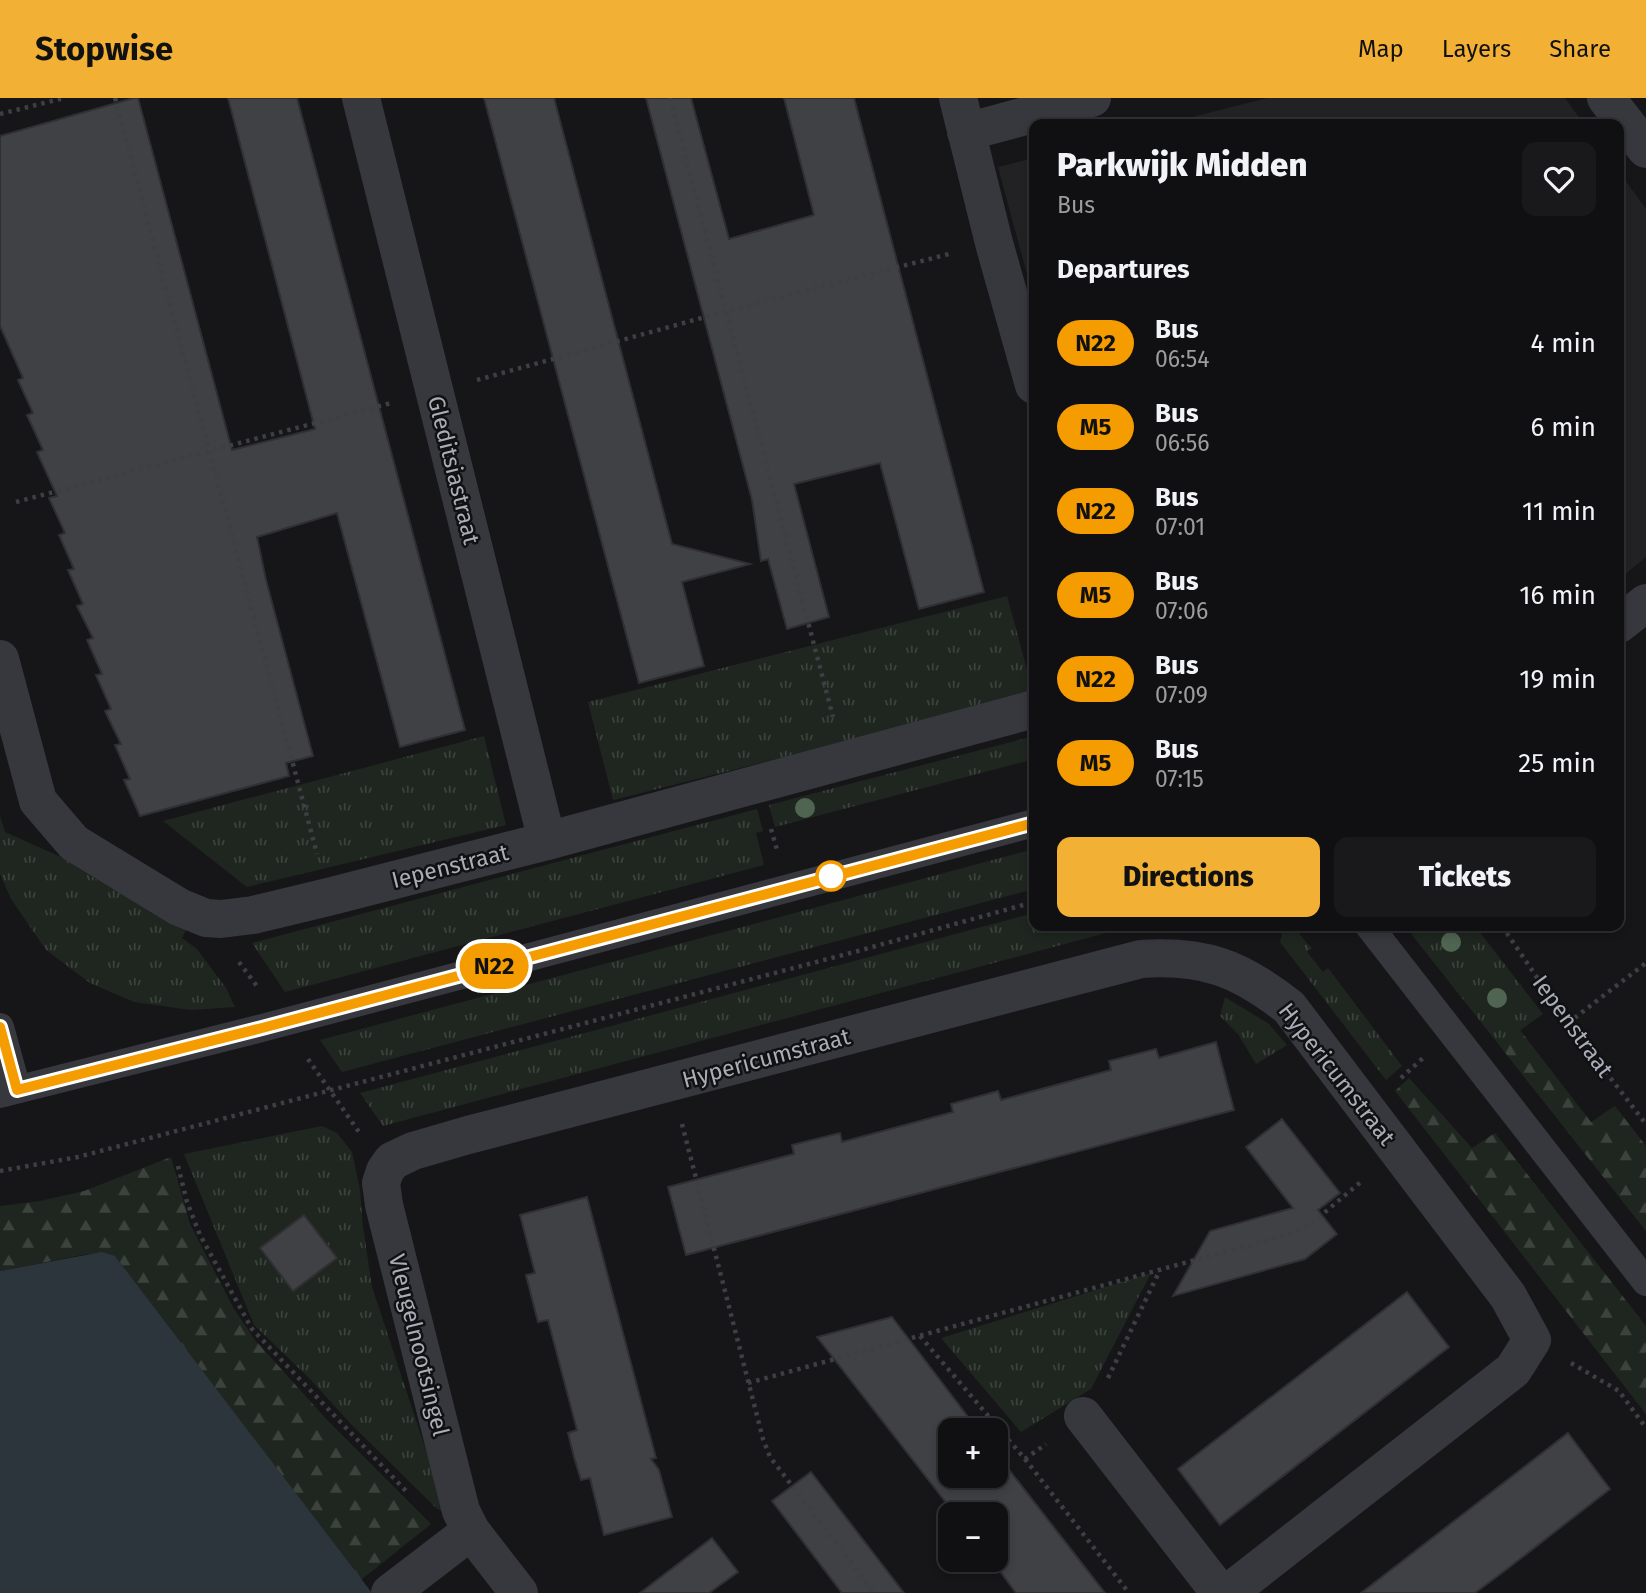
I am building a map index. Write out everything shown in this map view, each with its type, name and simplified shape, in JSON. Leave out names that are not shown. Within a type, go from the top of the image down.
[{"type":"street","name":"Gleditsiastraat","points":[[361,98],[547,841]]},
{"type":"street","points":[[1029,367],[962,115],[1092,98]]},
{"type":"street","points":[[1606,98],[1622,119]]},
{"type":"street","points":[[1624,121],[1646,149]]},
{"type":"street","points":[[1624,620],[1646,603]]},
{"type":"street","name":"Iepenstraat","points":[[0,659],[38,801],[74,843],[179,907],[206,918],[221,919],[253,915],[547,841],[1029,710]]},
{"type":"street","name":"Hypericumstraat","points":[[468,1135],[1142,959],[1171,957],[1202,961],[1236,972],[1264,987],[1289,1007],[1508,1296],[1532,1340]]},
{"type":"street","name":"Vleugelnootsingel","points":[[468,1135],[413,1151],[391,1161],[381,1183],[384,1205],[458,1497],[463,1537],[519,1593]]},
{"type":"street","points":[[1228,1593],[1513,1370],[1532,1340]]},
{"type":"street","points":[[1083,1416],[1220,1593]]},
{"type":"street","points":[[391,1593],[463,1537]]},
{"type":"lane","points":[[0,1027],[8,1092],[262,1028],[1029,824]]},
{"type":"lane","points":[[1373,931],[1646,1282]]},
{"type":"path","points":[[0,114],[64,98]]},
{"type":"path","points":[[115,98],[328,897]]},
{"type":"path","points":[[670,98],[845,761]]},
{"type":"path","points":[[16,502],[435,392],[727,311],[994,243]]},
{"type":"path","points":[[0,1171],[78,1157],[1029,903]]},
{"type":"path","name":"Iepenstraat","points":[[1505,931],[1568,1023],[1646,1124]]},
{"type":"path","points":[[1568,1023],[1646,963]]},
{"type":"path","points":[[671,1083],[748,1383],[770,1457],[874,1593]]},
{"type":"path","points":[[748,1383],[1297,1231],[1311,1224],[1398,1150]]},
{"type":"path","points":[[178,1166],[187,1202],[200,1235],[252,1329],[463,1537]]},
{"type":"path","points":[[1532,1340],[1619,1391],[1646,1428]]},
{"type":"path","points":[[1025,1459],[1129,1593]]},
{"type":"shaded area","points":[[1267,98],[1565,98],[1580,119],[1185,119]]},
{"type":"shaded area","points":[[1029,159],[1029,282],[998,167]]},
{"type":"shaded area","points":[[1624,179],[1646,209],[1646,557],[1624,575]]},
{"type":"shaded area","points":[[102,1252],[115,1256],[372,1593],[0,1593],[0,1271]]},
{"type":"green space","points":[[1007,596],[1029,677],[1029,696],[613,800],[588,702]]},
{"type":"green space","points":[[484,736],[506,825],[247,887],[163,821]]},
{"type":"green space","points":[[1029,737],[1029,760],[775,827],[769,805]]},
{"type":"green space","points":[[757,809],[763,831],[756,833],[764,865],[285,992],[252,943]]},
{"type":"green space","points":[[0,816],[5,832],[61,857],[99,881],[187,928],[182,938],[197,949],[226,988],[235,1007],[191,1010],[134,1002],[90,983],[46,950],[11,899],[0,874]]},
{"type":"green space","points":[[1029,850],[1029,890],[342,1072],[320,1040]]},
{"type":"green space","points":[[1029,914],[1029,931],[1113,931],[383,1126],[360,1093]]},
{"type":"green space","points":[[1283,931],[1297,931],[1311,948],[1307,952],[1323,972],[1328,968],[1402,1066],[1386,1080],[1280,942]]},
{"type":"green space","points":[[1409,931],[1479,931],[1543,1014],[1499,1045]]},
{"type":"green space","points":[[1225,997],[1269,1024],[1287,1045],[1256,1064],[1238,1034],[1220,1016]]},
{"type":"green space","points":[[1520,1030],[1591,1122],[1615,1106],[1646,1146],[1646,1231],[1499,1045]]},
{"type":"green space","points":[[1409,1078],[1472,1148],[1495,1133],[1646,1326],[1646,1414],[1395,1091]]},
{"type":"green space","points":[[322,1126],[337,1133],[352,1152],[360,1190],[372,1287],[447,1514],[436,1508],[254,1325],[184,1154]]},
{"type":"green space","points":[[171,1157],[190,1224],[234,1309],[255,1340],[329,1422],[431,1524],[361,1580],[115,1256],[87,1254],[0,1271],[0,1206],[40,1201],[84,1191]]},
{"type":"green space","points":[[1151,1273],[1091,1389],[1021,1432],[941,1338]]},
{"type":"building","points":[[138,98],[232,450],[315,429],[228,98],[297,98],[465,730],[400,747],[337,513],[257,537],[313,756],[286,763],[289,776],[140,816],[124,780],[130,779],[115,745],[121,744],[105,711],[111,709],[96,675],[102,674],[87,640],[93,638],[77,606],[83,604],[68,570],[74,569],[59,535],[65,533],[49,498],[57,496],[37,452],[43,450],[27,415],[33,413],[18,380],[23,378],[0,326],[0,136]]},
{"type":"building","points":[[484,98],[554,98],[672,544],[750,564],[682,582],[704,666],[639,683]]},
{"type":"building","points":[[646,98],[691,98],[729,239],[814,215],[784,98],[854,98],[984,592],[919,609],[880,463],[794,484],[829,617],[787,629],[768,559],[761,561],[752,500]]},
{"type":"building","points":[[1216,1042],[1234,1110],[686,1255],[668,1187],[794,1154],[792,1145],[840,1133],[842,1142],[953,1112],[951,1104],[998,1091],[1001,1100],[1111,1070],[1109,1061],[1156,1049],[1159,1058]]},
{"type":"building","points":[[1282,1119],[1340,1193],[1318,1210],[1337,1234],[1305,1259],[1173,1296],[1210,1231],[1293,1208],[1246,1147]]},
{"type":"building","points":[[587,1197],[656,1458],[651,1459],[659,1470],[672,1517],[604,1535],[590,1478],[581,1480],[574,1457],[568,1433],[577,1430],[548,1320],[538,1322],[526,1275],[535,1273],[520,1215]]},
{"type":"building","points":[[304,1215],[337,1258],[293,1291],[260,1248]]},
{"type":"building","points":[[1407,1292],[1449,1347],[1220,1525],[1178,1469]]},
{"type":"building","points":[[892,1317],[969,1418],[938,1418],[938,1488],[1008,1488],[1008,1468],[1105,1593],[1016,1593],[1001,1572],[1008,1572],[1008,1502],[946,1502],[817,1337]]},
{"type":"building","points":[[1568,1433],[1610,1489],[1511,1566],[1475,1593],[1361,1593]]},
{"type":"building","points":[[811,1472],[904,1593],[842,1593],[772,1501]]},
{"type":"building","points":[[712,1538],[738,1572],[709,1593],[640,1593]]},
{"type":"bus line","name":"N22","points":[[0,1027],[17,1090],[262,1028],[1029,824]]}]
